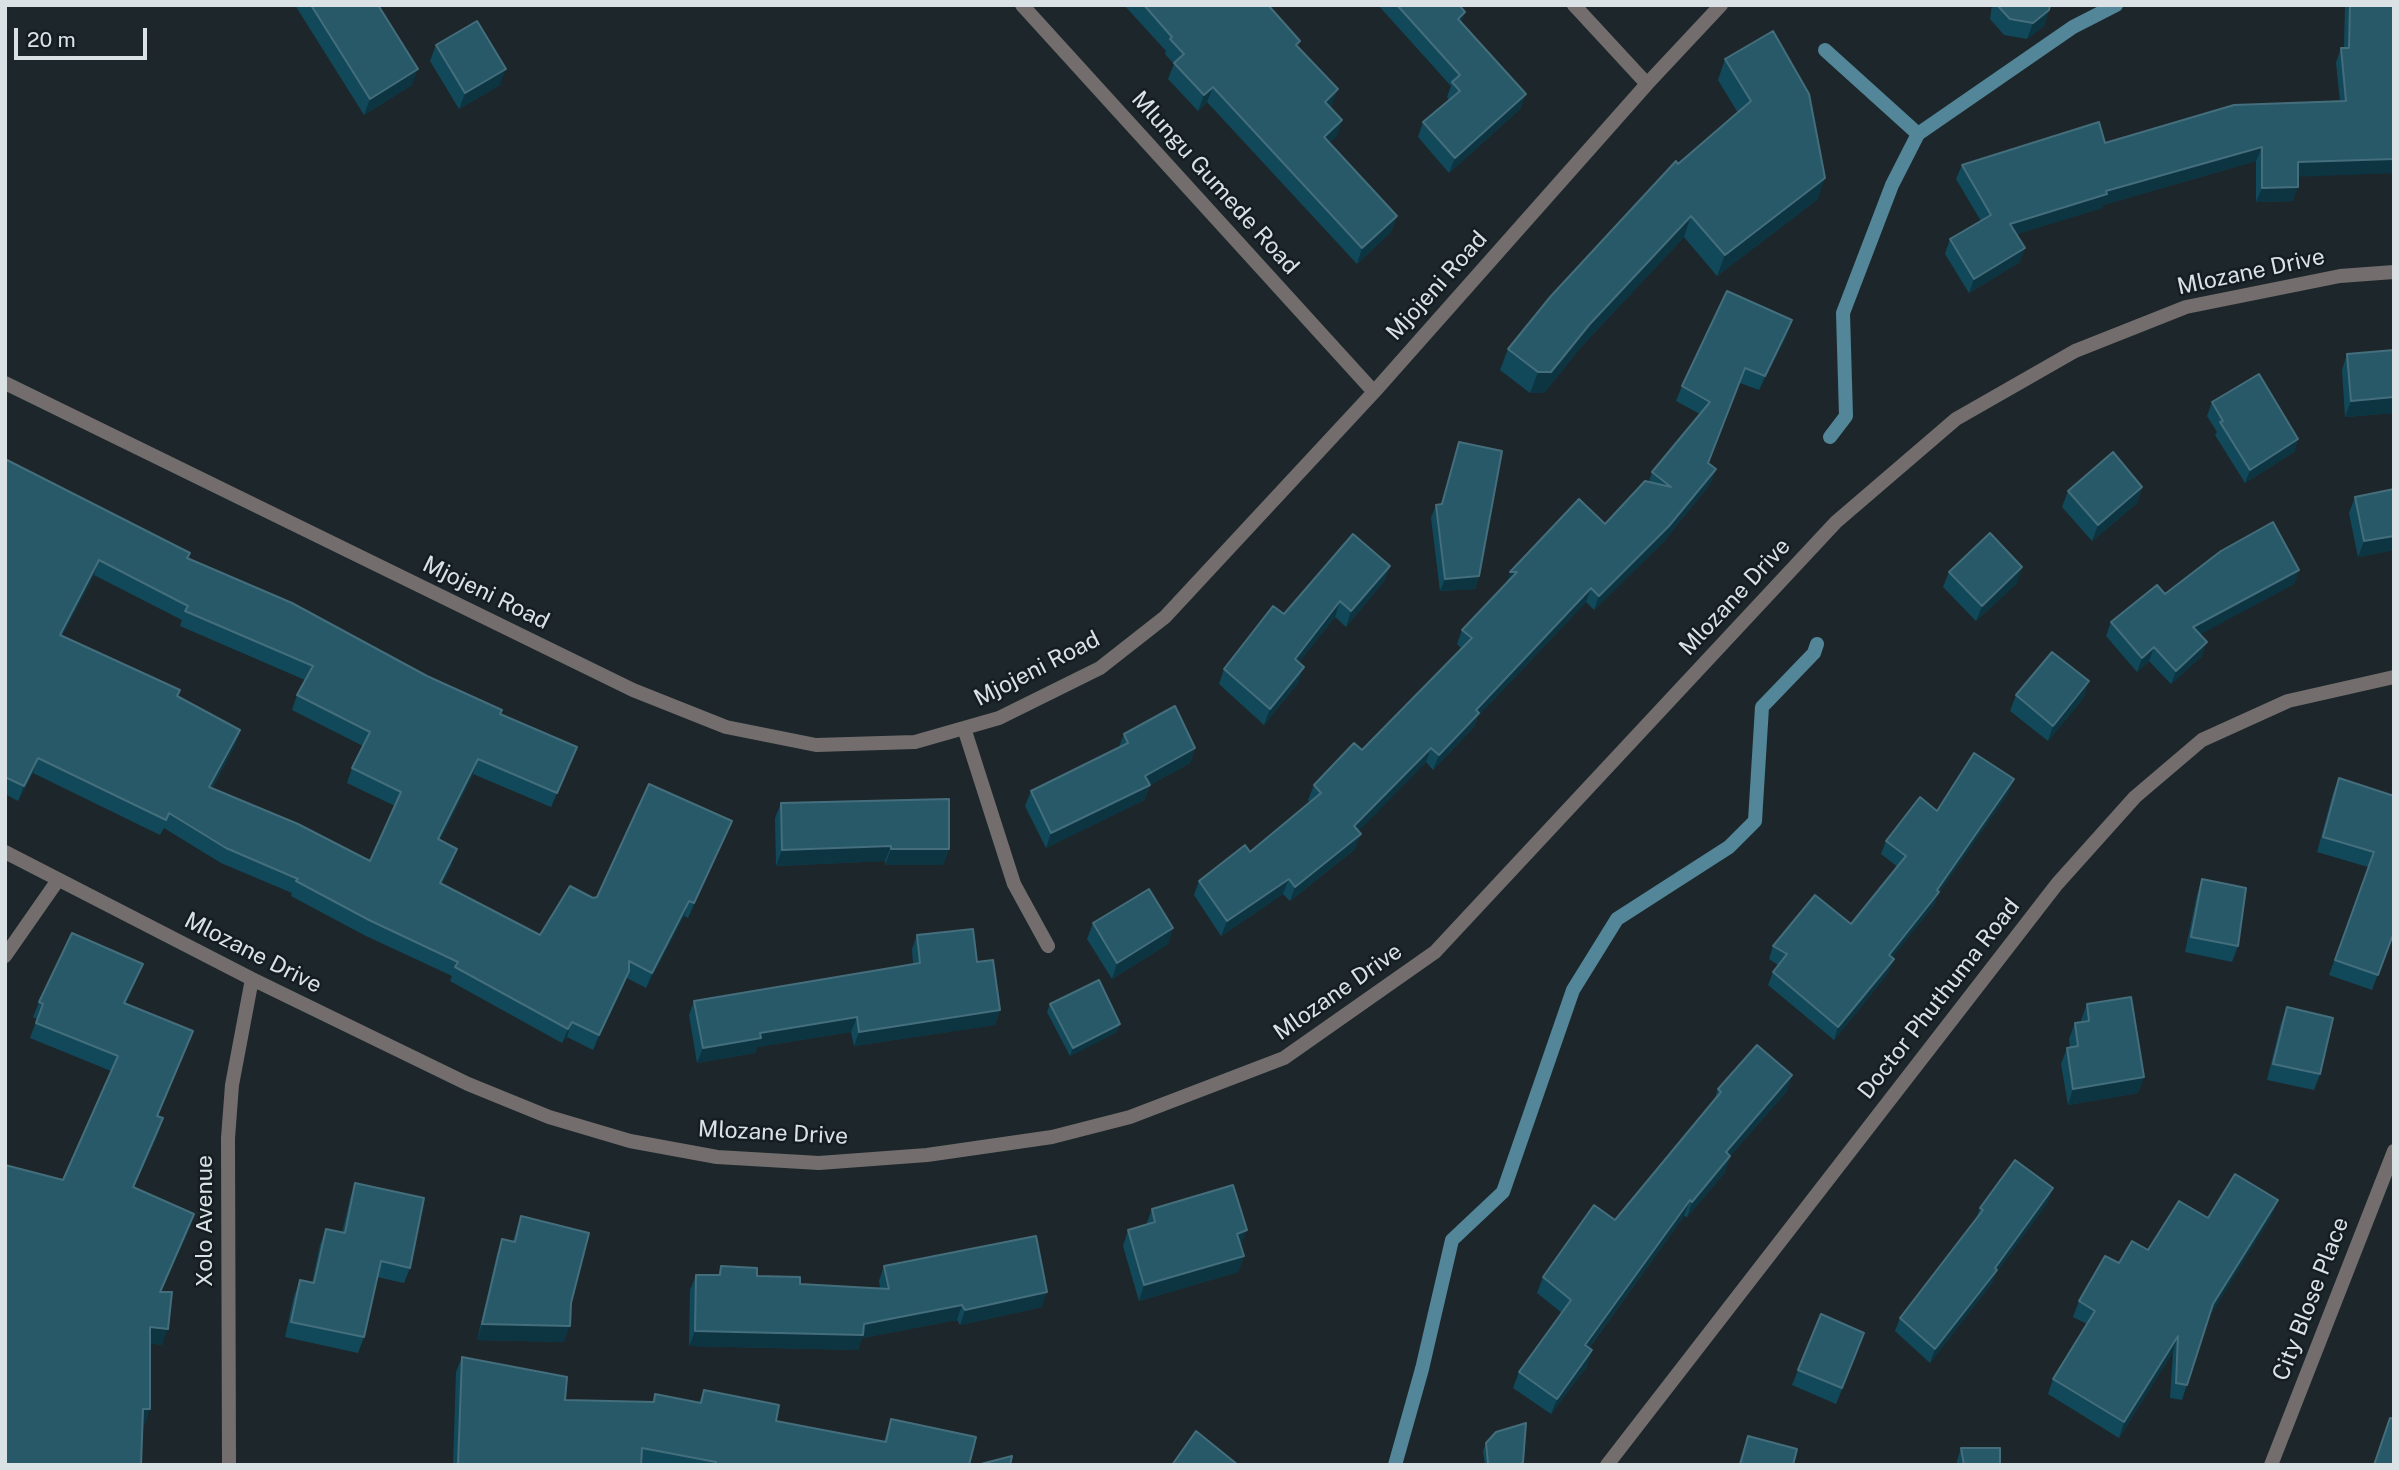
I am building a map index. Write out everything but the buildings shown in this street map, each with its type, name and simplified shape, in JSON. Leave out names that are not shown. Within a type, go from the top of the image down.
[{"type":"street","name":"Mlungu Gumede Road","points":[[1022,5],[1374,392]]},
{"type":"street","points":[[1574,5],[1647,84]]},
{"type":"street","name":"Mjojeni Road","points":[[5,383],[633,690],[726,727],[816,745],[915,742],[999,718],[1100,668],[1165,617],[1374,392],[1647,84],[1721,5]]},
{"type":"street","name":"Mlozane Drive","points":[[5,852],[252,979],[468,1084],[549,1117],[630,1141],[716,1157],[819,1163],[927,1155],[1052,1138],[1130,1117],[1284,1058],[1435,952],[1836,522],[1956,419],[2075,351],[2186,307],[2340,276],[2394,272]]},
{"type":"street","name":"Doctor Phuthuma Road","points":[[1607,1465],[2057,884],[2135,797],[2202,740],[2288,701],[2394,677]]},
{"type":"street","points":[[964,728],[1014,884],[1048,946]]},
{"type":"street","points":[[5,956],[58,880]]},
{"type":"street","name":"Xolo Avenue","points":[[229,1465],[228,1138],[232,1085],[252,979]]},
{"type":"street","name":"City Blose Place","points":[[2271,1465],[2394,1151]]},
{"type":"waterway","points":[[1918,134],[2073,27],[2116,5]]},
{"type":"waterway","points":[[1825,50],[1918,134],[1892,185],[1843,313],[1846,416],[1830,437]]},
{"type":"waterway","points":[[1395,1465],[1422,1369],[1452,1240],[1503,1192],[1573,990],[1617,919],[1729,847],[1755,821],[1762,707],[1814,653],[1817,644]]}]
